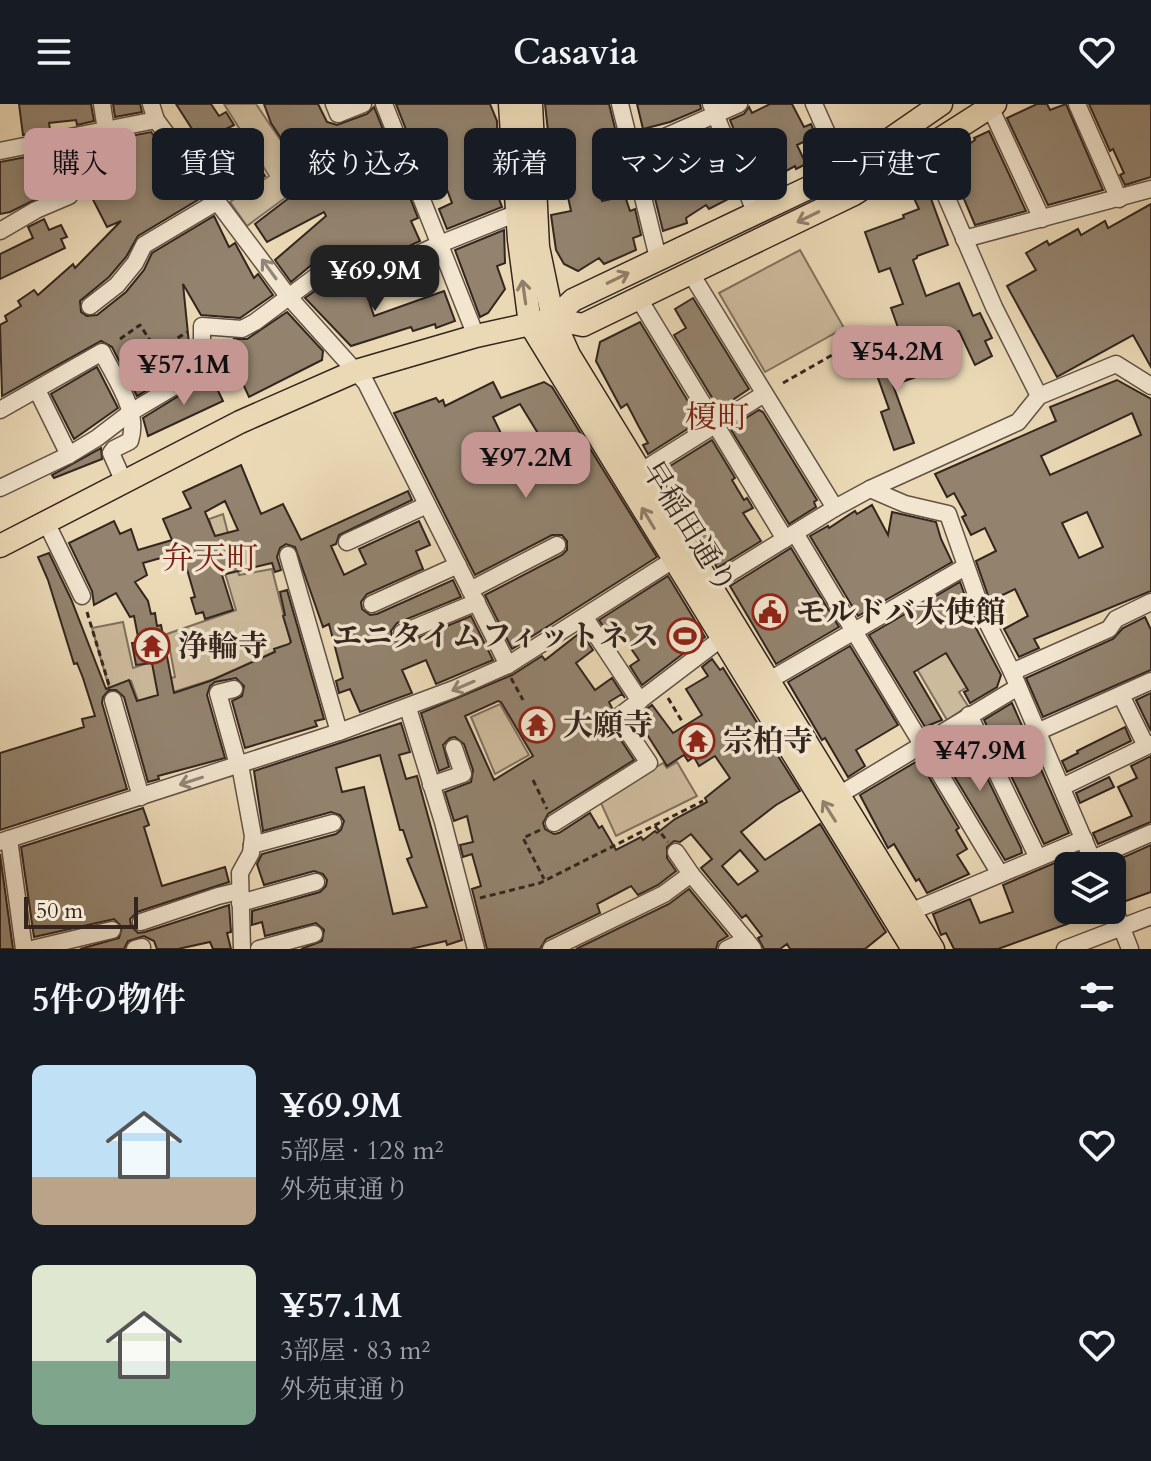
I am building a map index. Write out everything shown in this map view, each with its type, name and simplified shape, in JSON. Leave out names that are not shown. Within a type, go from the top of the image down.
[{"type":"main road","name":"早稲田通り","points":[[510,104],[517,213],[530,324],[913,949]]},
{"type":"main road","name":"早稲田通り","points":[[531,104],[538,247],[553,319],[576,367],[933,949]]},
{"type":"main road","points":[[906,128],[941,104]]},
{"type":"main road","points":[[959,128],[992,106]]},
{"type":"main road","points":[[553,319],[573,300],[803,191]]},
{"type":"main road","points":[[0,546],[287,399],[356,371],[476,336],[553,319],[583,325],[841,200]]},
{"type":"street","points":[[102,104],[106,128]]},
{"type":"street","points":[[334,104],[338,114],[363,104]]},
{"type":"street","points":[[384,104],[476,336]]},
{"type":"street","points":[[620,104],[626,128]]},
{"type":"street","points":[[677,128],[713,109],[739,104]]},
{"type":"street","points":[[814,104],[825,128]]},
{"type":"street","points":[[1077,104],[1119,199]]},
{"type":"street","points":[[992,106],[1042,219]]},
{"type":"street","points":[[713,109],[756,214]]},
{"type":"street","points":[[111,128],[154,112],[288,296],[366,383],[507,666]]},
{"type":"street","points":[[0,151],[24,146]]},
{"type":"street","points":[[964,239],[1151,189]]},
{"type":"street","points":[[0,231],[60,200]]},
{"type":"street","points":[[643,200],[658,258]]},
{"type":"street","points":[[947,200],[994,307],[1039,396]]},
{"type":"street","points":[[90,306],[117,285],[135,263],[144,245],[218,201]]},
{"type":"street","points":[[0,488],[69,455],[131,412],[202,370],[202,326],[242,329],[318,275],[330,271],[377,273],[517,213]]},
{"type":"street","points":[[690,272],[835,508]]},
{"type":"street","points":[[639,299],[715,424],[854,631],[1000,874]]},
{"type":"street","points":[[1,409],[102,352],[135,427],[130,441],[111,453],[124,482]]},
{"type":"street","points":[[709,586],[870,489],[1018,422],[1039,396],[1116,364],[1151,386]]},
{"type":"street","points":[[37,390],[69,455]]},
{"type":"street","points":[[640,472],[764,394]]},
{"type":"street","points":[[870,489],[905,504],[948,514],[983,614],[1015,679],[1090,852]]},
{"type":"street","points":[[347,542],[427,505]]},
{"type":"street","points":[[46,522],[82,596]]},
{"type":"street","points":[[402,633],[474,596],[557,545]]},
{"type":"street","points":[[288,555],[339,732]]},
{"type":"street","points":[[112,930],[23,948],[4,840],[408,708],[507,666],[673,560]]},
{"type":"street","points":[[372,604],[458,565]]},
{"type":"street","points":[[768,681],[965,567]]},
{"type":"street","points":[[839,795],[969,715],[1015,679],[1109,629],[1116,619],[1149,608]]},
{"type":"street","points":[[585,618],[640,701]]},
{"type":"street","points":[[554,823],[649,763],[618,717],[722,638]]},
{"type":"street","points":[[1037,732],[1151,681]]},
{"type":"street","points":[[234,689],[218,693],[239,765],[253,836],[251,853],[240,873],[242,949]]},
{"type":"street","points":[[1062,787],[1148,745],[1121,695]]},
{"type":"street","points":[[113,700],[141,797]]},
{"type":"street","points":[[408,708],[464,901],[472,948]]},
{"type":"street","points":[[969,715],[1038,858]]},
{"type":"street","points":[[431,785],[463,774],[454,748]]},
{"type":"street","points":[[252,845],[333,823]]},
{"type":"street","points":[[1114,852],[1151,833]]},
{"type":"street","points":[[910,912],[1084,839]]},
{"type":"street","points":[[676,852],[749,944],[727,949]]},
{"type":"street","points":[[551,949],[664,894],[691,874]]},
{"type":"street","points":[[141,922],[316,882]]},
{"type":"street","points":[[1065,949],[1151,916]]},
{"type":"street","points":[[1121,924],[1130,949]]},
{"type":"street","points":[[259,949],[314,934]]},
{"type":"path","points":[[120,339],[140,325],[157,351],[202,326]]},
{"type":"path","points":[[783,383],[834,354],[883,333]]},
{"type":"path","points":[[82,596],[113,700]]},
{"type":"path","points":[[507,666],[523,700]]},
{"type":"path","points":[[666,696],[683,723]]},
{"type":"path","points":[[464,901],[529,887],[703,801]]},
{"type":"path","points":[[655,826],[676,852]]},
{"type":"shaded area","points":[[224,104],[256,104],[280,140],[282,200],[247,226],[230,202],[264,200],[264,179],[269,176],[264,168],[264,128],[239,128]]},
{"type":"shaded area","points":[[800,250],[844,328],[765,372],[719,293]]},
{"type":"shaded area","points":[[223,514],[239,575],[272,569],[291,644],[214,679],[139,703],[131,681],[110,691],[92,628],[123,622],[133,668],[151,662],[160,681],[175,677],[167,634],[236,610],[209,519]]},
{"type":"shaded area","points":[[947,628],[976,682],[959,692],[968,706],[947,720],[907,652]]},
{"type":"shaded area","points":[[500,704],[529,755],[495,774],[471,717]]},
{"type":"shaded area","points":[[677,762],[697,796],[616,836],[600,801],[663,763],[667,768]]},
{"type":"building","points":[[19,104],[91,104],[94,121],[77,125],[76,120],[49,123],[50,128],[24,128],[23,135]]},
{"type":"building","points":[[113,104],[140,104],[142,112],[115,117]]},
{"type":"building","points":[[176,104],[211,104],[219,116],[226,112],[234,125],[228,128],[191,128]]},
{"type":"building","points":[[264,104],[318,104],[327,122],[337,125],[367,114],[374,107],[382,128],[280,128],[280,137]]},
{"type":"building","points":[[396,104],[490,104],[497,128],[464,128],[464,200],[499,200],[502,207],[447,229],[439,209],[452,203],[448,192],[448,128],[405,128]]},
{"type":"building","points":[[545,104],[609,104],[615,128],[592,128],[592,200],[626,200],[630,211],[635,209],[641,235],[633,238],[636,250],[604,264],[599,258],[578,271],[564,264],[556,250],[551,215],[571,211],[569,200],[576,200],[576,128],[548,128]]},
{"type":"building","points":[[637,104],[700,104],[701,109],[670,122],[643,128]]},
{"type":"building","points":[[770,104],[792,104],[804,127],[811,124],[813,128],[803,128],[803,142],[797,145],[803,166],[787,170],[787,128],[733,128],[730,120],[744,114],[749,107],[752,113]]},
{"type":"building","points":[[1037,104],[1047,104],[1050,110],[1066,104],[1103,190],[1048,205],[1007,118]]},
{"type":"building","points":[[1089,104],[1151,104],[1151,177],[1125,185],[1120,175],[1124,173],[1113,149],[1110,151]]},
{"type":"building","points":[[989,131],[1026,211],[975,225],[964,200],[971,200],[971,143]]},
{"type":"building","points":[[152,133],[152,200],[198,200],[138,236],[109,277],[80,301],[81,312],[87,316],[97,315],[126,292],[144,270],[152,253],[214,216],[229,247],[235,243],[254,278],[258,274],[273,295],[240,318],[201,315],[183,284],[191,364],[137,396],[112,347],[101,341],[2,396],[0,325],[7,321],[5,316],[21,306],[18,301],[34,290],[38,295],[73,264],[75,268],[121,221],[107,227],[93,200],[136,200],[136,135]]},
{"type":"building","points":[[24,157],[24,200],[35,200],[0,214],[0,162]]},
{"type":"building","points":[[286,200],[411,200],[418,218],[411,221],[420,241],[375,262],[354,261],[344,251],[341,254],[333,247],[291,282],[275,260],[326,216],[324,212],[267,242],[255,224]]},
{"type":"building","points":[[655,200],[726,200],[709,209],[706,205],[686,218],[687,223],[663,231]]},
{"type":"building","points":[[915,200],[931,200],[948,245],[913,260],[926,296],[959,283],[973,316],[980,313],[992,338],[985,341],[992,356],[975,365],[959,331],[906,350],[891,308],[903,304],[890,268],[879,272],[865,232],[904,218],[903,215],[919,209]]},
{"type":"building","points":[[1151,204],[1151,367],[1133,335],[1057,377],[1007,286],[1036,270],[1026,253],[1047,241],[1049,245],[1078,229],[1081,235],[1105,221],[1108,228]]},
{"type":"building","points":[[44,219],[49,230],[61,225],[67,237],[61,239],[65,248],[0,279],[0,254],[33,238],[28,227]]},
{"type":"building","points":[[504,230],[505,263],[497,266],[505,289],[488,313],[480,317],[455,250]]},
{"type":"building","points":[[434,259],[438,269],[401,286],[397,276]]},
{"type":"building","points":[[340,282],[363,283],[374,316],[444,291],[455,321],[436,328],[435,324],[413,331],[411,327],[351,346],[305,298],[322,286]]},
{"type":"building","points":[[693,298],[749,389],[719,409],[674,335],[686,328],[675,309]]},
{"type":"building","points":[[287,312],[323,351],[322,360],[249,397],[234,364],[224,369],[213,351],[234,339],[247,339]]},
{"type":"building","points":[[640,322],[700,421],[648,454],[643,445],[648,443],[627,404],[621,408],[596,361],[600,342]]},
{"type":"building","points":[[913,349],[922,375],[893,385],[914,443],[894,450],[881,412],[889,409],[873,364]]},
{"type":"building","points":[[97,367],[118,408],[74,439],[51,394]]},
{"type":"building","points":[[211,376],[223,401],[148,436],[143,418]]},
{"type":"building","points":[[1117,380],[1151,399],[1151,591],[1034,639],[1039,648],[1019,657],[1004,629],[1028,616],[1015,589],[990,601],[976,561],[996,551],[985,528],[971,535],[962,517],[966,515],[954,493],[947,497],[935,474],[1056,421],[1050,407]],"holes":[[[1132,413],[1141,435],[1050,475],[1041,456]],[[1087,512],[1103,547],[1079,558],[1062,523]]]},
{"type":"building","points":[[493,382],[501,398],[544,382],[552,387],[657,557],[512,649],[485,595],[562,555],[567,550],[567,541],[562,535],[552,535],[475,575],[394,413],[436,398],[439,402],[443,400],[445,406]],"holes":[[[520,404],[539,435],[536,437],[555,474],[527,487],[493,417]]]},
{"type":"building","points":[[759,410],[817,500],[814,502],[816,507],[789,524],[730,428]]},
{"type":"building","points":[[712,440],[735,478],[732,480],[744,500],[747,498],[753,508],[743,513],[761,541],[717,568],[714,562],[718,559],[706,540],[701,543],[659,473]]},
{"type":"building","points":[[101,448],[102,459],[54,478],[52,475]]},
{"type":"building","points":[[241,465],[261,514],[283,504],[301,540],[408,491],[412,500],[339,535],[336,544],[331,546],[344,575],[366,564],[359,549],[419,521],[430,545],[416,551],[423,569],[367,594],[361,602],[362,609],[370,615],[377,614],[453,580],[461,597],[397,623],[391,631],[392,638],[400,644],[406,643],[471,616],[493,660],[436,684],[426,660],[402,670],[412,693],[360,712],[350,689],[339,693],[336,681],[343,678],[329,624],[323,627],[295,547],[286,544],[280,548],[277,557],[281,570],[275,572],[272,563],[222,575],[233,610],[205,619],[203,612],[196,614],[191,598],[195,597],[182,552],[143,563],[147,575],[135,582],[148,601],[151,614],[155,613],[157,626],[161,625],[174,693],[210,681],[289,644],[280,592],[287,590],[324,719],[315,721],[317,726],[245,748],[232,701],[242,696],[244,686],[236,678],[215,682],[207,695],[225,758],[158,776],[159,779],[148,782],[124,697],[116,690],[109,690],[102,703],[127,789],[0,830],[0,753],[84,727],[82,719],[95,716],[38,557],[49,553],[71,599],[106,689],[129,680],[137,701],[158,695],[152,663],[136,665],[132,643],[139,642],[134,616],[130,617],[116,593],[94,605],[92,591],[69,543],[114,521],[120,534],[131,529],[138,550],[172,540],[163,519],[191,508],[183,492]],"holes":[[[225,501],[238,530],[215,536],[205,512]]]},
{"type":"building","points":[[872,505],[888,535],[892,512],[936,522],[952,562],[858,616],[810,536]]},
{"type":"building","points":[[791,548],[839,627],[776,664],[730,586]]},
{"type":"building","points":[[668,576],[705,637],[642,685],[630,666],[639,660],[620,633],[612,639],[599,620]]},
{"type":"building","points":[[960,582],[971,612],[968,613],[1001,675],[997,687],[970,703],[964,692],[968,690],[946,653],[914,672],[942,720],[925,727],[869,635]]},
{"type":"building","points":[[1145,617],[1151,630],[1151,670],[1043,717],[1026,678],[1113,639],[1123,628]]},
{"type":"building","points":[[581,632],[593,650],[576,663],[595,690],[612,678],[625,698],[622,694],[609,702],[612,708],[607,719],[634,760],[548,814],[543,823],[545,829],[559,833],[590,813],[616,850],[641,837],[643,840],[655,831],[657,833],[675,819],[707,802],[705,798],[730,778],[715,756],[699,766],[694,757],[688,761],[684,755],[667,766],[636,717],[652,705],[673,733],[702,715],[686,689],[708,676],[702,667],[712,659],[720,670],[723,668],[800,791],[741,832],[765,860],[820,824],[886,932],[865,949],[790,949],[787,944],[780,949],[764,949],[758,938],[762,936],[746,915],[742,918],[701,868],[712,859],[691,834],[667,847],[667,858],[676,871],[658,885],[638,895],[631,886],[597,904],[600,913],[546,939],[540,949],[487,949],[472,889],[481,886],[472,854],[463,857],[460,845],[473,842],[467,816],[454,821],[445,792],[471,782],[473,770],[464,744],[455,737],[443,745],[449,767],[439,771],[421,713],[512,675],[542,656],[545,660]],"holes":[[[498,701],[533,756],[494,780],[465,716]],[[740,850],[758,871],[738,885],[722,866]]]},
{"type":"building","points":[[850,646],[898,725],[856,750],[865,766],[848,777],[788,682]]},
{"type":"building","points":[[1151,693],[1151,731],[1136,700]]},
{"type":"building","points":[[1012,703],[1069,833],[1044,844],[984,720]]},
{"type":"building","points":[[401,723],[410,752],[399,755],[406,779],[417,776],[462,940],[410,949],[301,949],[322,941],[324,930],[316,923],[265,936],[262,922],[252,925],[252,911],[320,892],[327,880],[323,874],[314,871],[264,885],[257,864],[262,854],[336,834],[344,821],[340,815],[331,812],[263,831],[254,771]],"holes":[[[380,755],[400,830],[403,830],[412,857],[407,859],[427,907],[393,914],[364,787],[342,792],[336,768]]]},
{"type":"building","points":[[1125,727],[1131,741],[1067,772],[1062,761]]},
{"type":"building","points":[[965,732],[1021,848],[1022,853],[1005,860],[937,748]]},
{"type":"building","points":[[1151,756],[1151,822],[1098,844],[1093,833],[1132,816],[1118,787],[1137,778],[1131,766]]},
{"type":"building","points":[[919,760],[959,828],[956,830],[967,849],[957,855],[969,874],[927,893],[919,879],[916,881],[894,844],[888,848],[860,795]]},
{"type":"building","points":[[1109,777],[1114,787],[1080,803],[1076,793]]},
{"type":"building","points":[[143,808],[149,825],[144,827],[162,886],[225,867],[229,882],[137,912],[130,919],[131,926],[138,933],[145,932],[229,905],[231,932],[227,933],[231,949],[213,949],[210,942],[178,949],[157,949],[154,941],[144,936],[128,941],[124,949],[80,949],[119,938],[122,927],[114,919],[34,937],[21,847]]},
{"type":"building","points":[[1151,845],[1151,892],[1126,901],[1126,856]]},
{"type":"building","points":[[0,854],[13,949],[0,949]]},
{"type":"building","points":[[1054,863],[1054,924],[1067,924],[998,949],[954,949],[946,933],[941,935],[933,914],[970,899],[980,923],[1013,912],[1003,885]]},
{"type":"building","points":[[689,889],[728,936],[718,942],[716,949],[576,949],[669,904]]},
{"type":"place","name":"モルドバ大使館","points":[[770,612]]},
{"type":"place","name":"エニタイムフィットネス","points":[[685,636]]},
{"type":"place","name":"浄輪寺","points":[[152,646]]},
{"type":"place","name":"大願寺","points":[[537,725]]},
{"type":"place","name":"宗柏寺","points":[[697,741]]},
{"type":"district","name":"榎町","points":[[717,418]]},
{"type":"district","name":"弁天町","points":[[210,559]]}]
